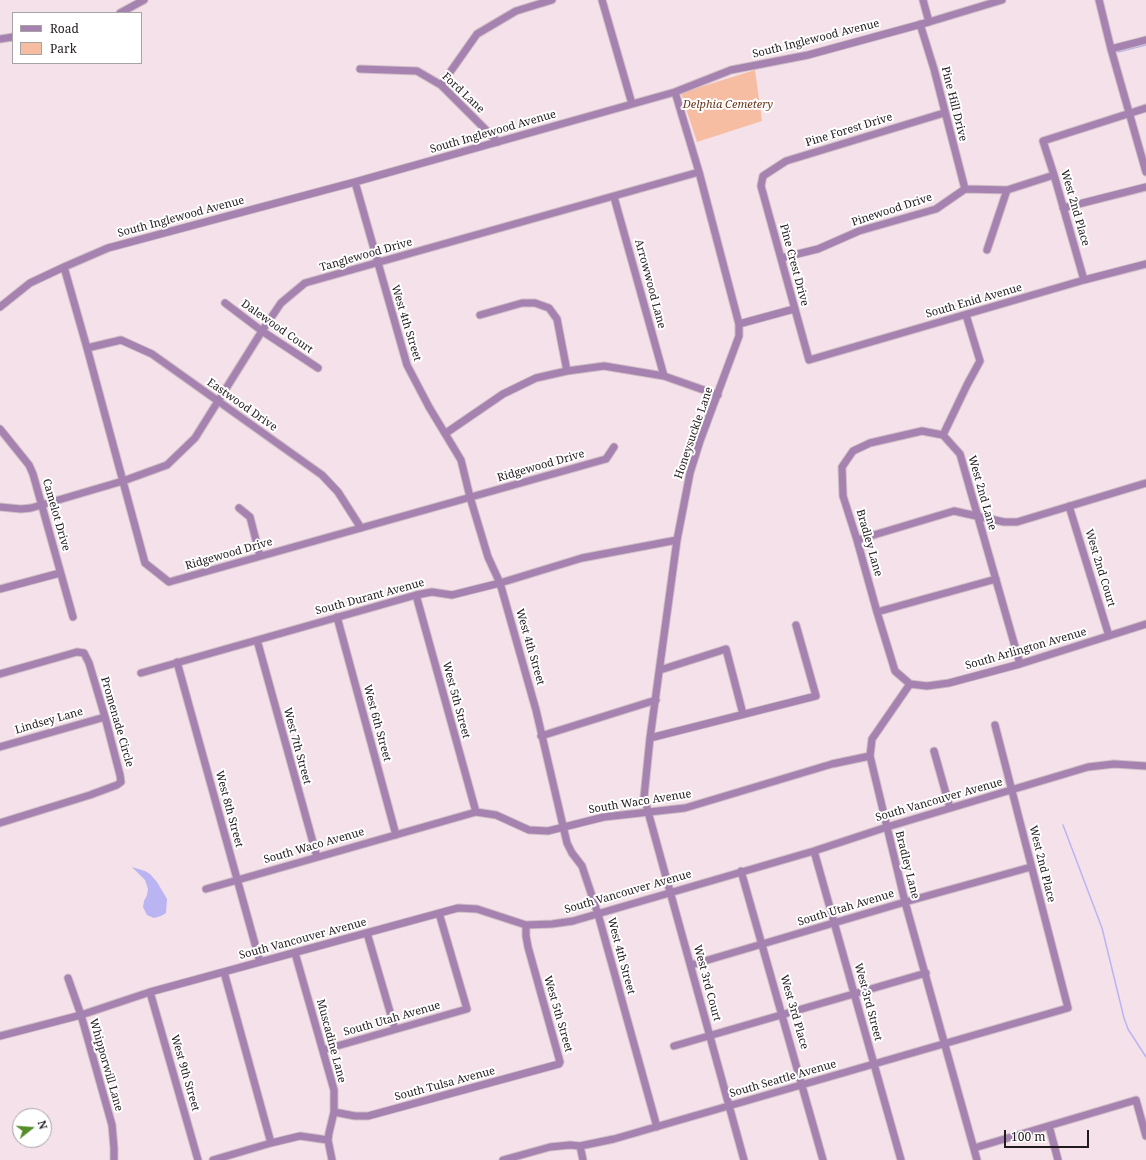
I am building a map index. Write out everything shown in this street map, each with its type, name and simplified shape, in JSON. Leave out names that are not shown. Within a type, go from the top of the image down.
[{"type":"street","points":[[122,12],[144,0]]},
{"type":"street","points":[[441,85],[477,34],[516,11],[552,0]]},
{"type":"street","points":[[602,0],[632,104]]},
{"type":"street","points":[[923,0],[929,22]]},
{"type":"street","name":"South Inglewood Avenue","points":[[0,306],[30,283],[108,248],[355,182],[675,92],[731,70],[808,55],[929,22],[1002,0]]},
{"type":"street","points":[[1099,0],[1111,49],[1146,172]]},
{"type":"street","name":"Pine Hill Drive","points":[[920,24],[934,69],[944,113],[965,189]]},
{"type":"street","points":[[0,39],[12,37]]},
{"type":"street","points":[[1111,49],[1146,40]]},
{"type":"street","name":"Ford Lane","points":[[360,70],[418,71],[441,85],[498,142]]},
{"type":"street","name":"Honeysuckle Lane","points":[[647,813],[644,797],[650,738],[677,540],[690,473],[700,441],[739,336],[739,324],[699,172],[675,92]]},
{"type":"street","points":[[1129,113],[1146,108]]},
{"type":"street","name":"Pine Forest Drive","points":[[762,176],[786,161],[944,113]]},
{"type":"street","name":"West 2nd Place","points":[[1084,280],[1043,141],[1129,113]]},
{"type":"street","name":"Tanglewood Drive","points":[[0,507],[21,509],[42,504],[124,481],[167,464],[195,438],[262,331],[282,303],[305,283],[699,172]]},
{"type":"street","points":[[965,189],[1007,190],[1054,175]]},
{"type":"street","name":"Pine Crest Drive","points":[[762,176],[761,186],[809,360]]},
{"type":"street","name":"West 4th Street","points":[[355,182],[407,365],[429,407],[461,460],[470,497],[488,557],[500,583],[536,710],[567,843],[572,853],[582,866],[598,914],[657,1127]]},
{"type":"street","points":[[1063,208],[1146,187]]},
{"type":"street","name":"Pinewood Drive","points":[[781,258],[818,249],[860,231],[936,209],[965,189]]},
{"type":"street","points":[[987,250],[1007,190]]},
{"type":"street","name":"Arrowwood Lane","points":[[614,197],[664,376]]},
{"type":"street","name":"South Enid Avenue","points":[[809,360],[1084,280],[1146,264]]},
{"type":"street","name":"Ridgewood Drive","points":[[64,267],[124,481],[145,563],[169,582],[606,459],[614,447]]},
{"type":"street","points":[[480,315],[522,302],[536,303],[549,308],[557,319],[567,371]]},
{"type":"street","name":"Dalewood Court","points":[[225,303],[262,331],[318,368]]},
{"type":"street","points":[[739,324],[794,309]]},
{"type":"street","points":[[943,435],[980,361],[966,315]]},
{"type":"street","name":"Eastwood Drive","points":[[87,348],[121,340],[152,354],[322,475],[338,492],[361,528]]},
{"type":"street","points":[[446,434],[503,394],[536,378],[567,371],[604,366],[664,376],[718,395]]},
{"type":"street","name":"Camelot Drive","points":[[0,429],[29,465],[33,474],[73,617]]},
{"type":"street","name":"Bradley Lane","points":[[943,435],[922,431],[870,443],[853,451],[842,467],[843,496],[895,671],[910,684],[872,740],[870,756],[905,902],[977,1160]]},
{"type":"street","name":"West 2nd Lane","points":[[943,435],[960,454],[1020,664]]},
{"type":"street","points":[[857,540],[954,511],[1004,522],[1017,522],[1146,483]]},
{"type":"street","name":"West 2nd Court","points":[[1070,506],[1109,636]]},
{"type":"street","points":[[239,508],[250,517],[260,556]]},
{"type":"street","name":"South Durant Avenue","points":[[141,673],[416,595],[432,592],[452,595],[500,583],[582,558],[677,540]]},
{"type":"street","points":[[0,590],[60,573]]},
{"type":"street","points":[[877,612],[996,579]]},
{"type":"street","name":"West 5th Street","points":[[416,595],[476,812]]},
{"type":"street","name":"West 6th Street","points":[[337,617],[396,835]]},
{"type":"street","name":"South Arlington Avenue","points":[[910,684],[927,686],[948,684],[1020,664],[1146,624]]},
{"type":"street","points":[[650,738],[816,696],[796,625]]},
{"type":"street","name":"West 7th Street","points":[[257,640],[317,857]]},
{"type":"street","points":[[660,670],[726,649],[743,714]]},
{"type":"street","name":"Promenade Circle","points":[[0,674],[77,652],[84,653],[105,717],[121,782],[117,785],[0,822]]},
{"type":"street","name":"West 8th Street","points":[[177,662],[260,962]]},
{"type":"street","points":[[542,736],[656,700]]},
{"type":"street","name":"Lindsey Lane","points":[[0,747],[105,717]]},
{"type":"street","name":"West 2nd Place","points":[[995,725],[1068,1008]]},
{"type":"street","points":[[934,752],[950,808]]},
{"type":"street","name":"South Waco Avenue","points":[[206,889],[476,812],[496,815],[529,830],[548,831],[604,817],[685,808],[832,764],[870,756]]},
{"type":"street","name":"South Vancouver Avenue","points":[[0,1036],[81,1015],[150,992],[458,908],[477,910],[526,925],[574,921],[1088,767],[1114,764],[1146,766]]},
{"type":"street","name":"West 3rd Court","points":[[647,813],[691,965],[744,1160]]},
{"type":"street","name":"West 3rd Street","points":[[814,850],[901,1160]]},
{"type":"street","name":"South Utah Avenue","points":[[691,965],[905,902],[1032,867]]},
{"type":"street","name":"West 3rd Place","points":[[741,871],[783,1014],[823,1160]]},
{"type":"street","name":"South Utah Avenue","points":[[323,1050],[467,1009],[439,913]]},
{"type":"street","name":"West 5th Street","points":[[526,925],[528,947],[560,1062]]},
{"type":"street","points":[[367,933],[395,1029]]},
{"type":"street","name":"Muscadine Lane","points":[[295,953],[334,1090],[334,1112],[328,1140],[332,1160]]},
{"type":"street","points":[[224,972],[271,1143]]},
{"type":"street","points":[[674,1046],[926,973]]},
{"type":"street","name":"Whipporwill Lane","points":[[68,978],[81,1015],[112,1125],[114,1160]]},
{"type":"street","name":"West 9th Street","points":[[150,992],[198,1160]]},
{"type":"street","name":"South Seattle Avenue","points":[[505,1160],[550,1147],[570,1145],[580,1146],[614,1139],[1068,1008]]},
{"type":"street","name":"South Tulsa Avenue","points":[[334,1112],[354,1116],[368,1116],[556,1065],[560,1062]]},
{"type":"street","points":[[974,1148],[1136,1100],[1146,1136]]},
{"type":"street","points":[[1049,1126],[1058,1160]]},
{"type":"street","points":[[213,1160],[300,1136],[328,1140]]},
{"type":"street","points":[[580,1146],[583,1160]]},
{"type":"green space","name":"Delphia Cemetery","points":[[755,70],[762,121],[697,142],[681,93]]},
{"type":"shaded area","points":[[132,867],[150,874],[157,882],[167,899],[166,913],[154,918],[147,915],[143,907],[148,889],[145,880]]},
{"type":"waterway","points":[[1118,52],[1146,45]]},
{"type":"waterway","points":[[1063,825],[1102,928],[1124,1018],[1128,1029],[1146,1057]]}]
